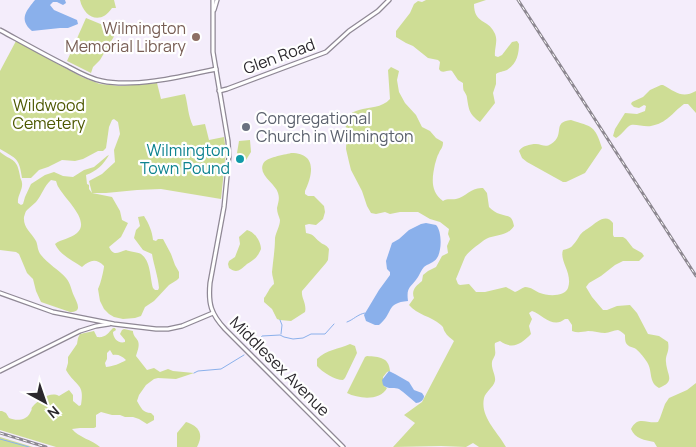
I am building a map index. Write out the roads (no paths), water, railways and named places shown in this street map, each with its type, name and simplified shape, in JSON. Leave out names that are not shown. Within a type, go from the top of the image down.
[{"type":"street","points":[[213,0],[213,13]]},
{"type":"street","name":"Middlesex Avenue","points":[[217,0],[213,13],[213,44],[229,156],[224,207],[209,290],[210,303],[218,321],[236,341],[343,447]]},
{"type":"street","name":"Glen Road","points":[[220,91],[326,52],[349,31],[389,0]]},
{"type":"street","points":[[0,30],[84,74],[105,82],[157,80],[216,69]]},
{"type":"street","points":[[0,293],[53,312],[114,324],[168,329],[184,326],[213,313]]},
{"type":"street","points":[[94,319],[94,326]]},
{"type":"street","points":[[0,371],[80,331],[94,326],[114,324]]},
{"type":"water","points":[[35,0],[65,0],[66,3],[63,5],[53,2],[50,5],[54,10],[77,20],[78,24],[68,28],[32,31],[25,22],[25,15]]},
{"type":"water","points":[[426,223],[436,225],[438,228],[440,236],[439,255],[422,269],[408,292],[408,301],[393,306],[384,321],[379,325],[366,321],[364,315],[390,275],[386,261],[392,243],[409,230]]},
{"type":"water","points":[[389,371],[409,382],[414,390],[422,393],[424,396],[423,400],[416,403],[399,389],[384,386],[382,380]]},
{"type":"waterway","points":[[347,322],[365,313]]},
{"type":"waterway","points":[[280,320],[282,325],[281,334]]},
{"type":"waterway","points":[[250,349],[262,336],[280,335],[293,339],[303,338],[311,334],[325,334],[334,324]]},
{"type":"waterway","points":[[194,373],[221,369],[244,355]]},
{"type":"waterway","points":[[0,439],[29,447]]},
{"type":"railway","points":[[518,0],[696,276]]},
{"type":"railway","points":[[0,433],[46,447]]},
{"type":"place","name":"Wilmington Memorial Library","points":[[196,37]]},
{"type":"place","name":"Congregational Church in Wilmington","points":[[246,127]]},
{"type":"place","name":"Wilmington Town Pound","points":[[240,159]]},
{"type":"park label","name":"Wildwood Cemetery","points":[[49,114]]}]
